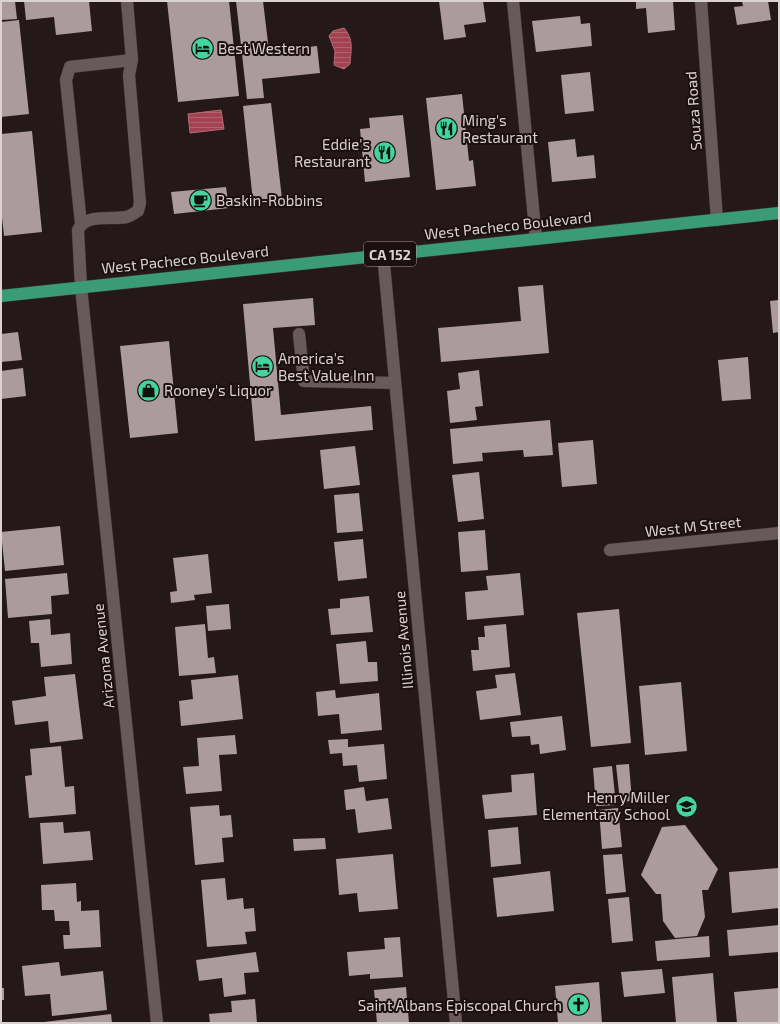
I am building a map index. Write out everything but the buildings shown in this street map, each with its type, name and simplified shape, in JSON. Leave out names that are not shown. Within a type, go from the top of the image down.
[{"type":"highway","name":"West Pacheco Boulevard","points":[[1,296],[383,254],[779,213]]},
{"type":"street","points":[[81,224],[89,220],[128,217],[138,211],[140,203],[128,75],[132,60],[127,1]]},
{"type":"street","points":[[514,1],[536,239]]},
{"type":"street","name":"Souza Road","points":[[702,1],[717,220]]},
{"type":"street","name":"Arizona Avenue","points":[[132,60],[70,67],[66,80],[81,224],[78,230],[82,287],[157,1023]]},
{"type":"street","name":"Illinois Avenue","points":[[383,254],[456,1023]]},
{"type":"street","points":[[299,334],[304,381],[395,383]]},
{"type":"street","name":"West M Street","points":[[610,550],[779,533]]},
{"type":"shaded area","points":[[344,28],[351,41],[351,49],[350,64],[344,69],[334,65],[335,51],[329,36],[333,31]]},
{"type":"shaded area","points":[[221,110],[224,129],[190,133],[188,114]]},
{"type":"place","name":"Best Western","points":[[203,48]]},
{"type":"place","name":"Ming's Restaurant","points":[[447,129]]},
{"type":"place","name":"Eddie's Restaurant","points":[[385,153]]},
{"type":"place","name":"Baskin-Robbins","points":[[200,200]]},
{"type":"place","name":"America's Best Value Inn","points":[[263,367]]},
{"type":"place","name":"Rooney's Liquor","points":[[149,390]]},
{"type":"place","name":"Henry Miller Elementary School","points":[[686,806]]},
{"type":"place","name":"Saint Albans Episcopal Church","points":[[578,1005]]}]
